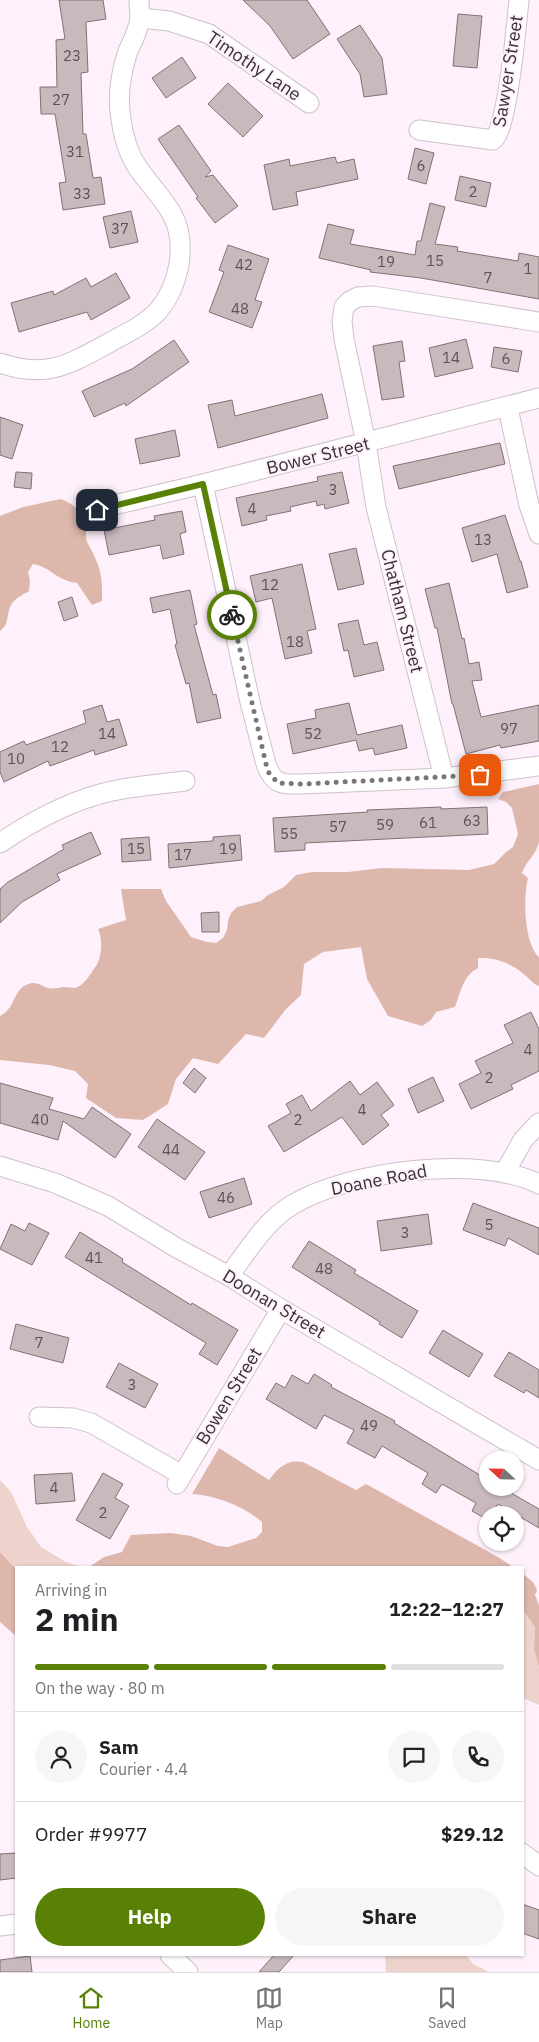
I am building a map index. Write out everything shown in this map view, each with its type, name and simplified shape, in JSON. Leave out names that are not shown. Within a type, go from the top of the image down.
[{"type":"street","name":"Sawyer Street","points":[[419,130],[492,140],[496,138],[508,90],[519,0]]},
{"type":"street","name":"Timothy Lane","points":[[139,9],[209,34],[309,103]]},
{"type":"street","points":[[0,363],[37,371],[67,365],[144,323],[157,311],[168,295],[176,276],[180,253],[176,223],[172,214],[132,158],[123,130],[120,109],[124,64],[139,9]]},
{"type":"street","name":"Chatham Street","points":[[444,778],[376,507],[366,444],[344,339],[343,311],[350,301],[373,296],[539,322]]},
{"type":"street","name":"Bower Street","points":[[97,510],[366,444],[508,408],[539,398]]},
{"type":"street","points":[[508,408],[528,505],[539,534]]},
{"type":"street","points":[[203,484],[250,702],[266,764],[276,781],[285,784],[444,778],[539,766]]},
{"type":"street","points":[[0,843],[49,813],[80,800],[112,791],[185,781]]},
{"type":"street","points":[[539,1122],[523,1140],[505,1172],[539,1184]]},
{"type":"street","name":"Doonan Street","points":[[0,1166],[55,1183],[92,1198],[176,1248],[229,1276],[281,1309],[539,1460]]},
{"type":"street","name":"Doane Road","points":[[229,1276],[265,1228],[278,1215],[291,1205],[315,1194],[347,1182],[449,1167],[505,1172]]},
{"type":"street","name":"Bowen Street","points":[[39,1417],[73,1418],[91,1423],[180,1480],[281,1309]]},
{"type":"street","points":[[524,1854],[539,1866]]},
{"type":"street","points":[[0,1926],[15,1924]]},
{"type":"street","points":[[171,1956],[188,1972]]},
{"type":"shaded area","points":[[61,499],[76,508],[84,518],[87,542],[100,570],[102,601],[92,605],[77,583],[64,580],[45,568],[33,564],[28,572],[30,581],[29,591],[13,602],[6,624],[0,631],[0,516],[23,507]]},
{"type":"shaded area","points":[[539,784],[539,842],[536,851],[522,873],[528,878],[526,886],[526,919],[530,941],[539,957],[539,986],[510,965],[498,960],[478,958],[478,968],[466,980],[455,1007],[436,1012],[431,1020],[422,1026],[388,1016],[367,979],[361,947],[323,952],[304,964],[301,995],[286,1009],[264,1038],[246,1034],[218,1064],[193,1058],[176,1079],[168,1104],[143,1120],[116,1118],[86,1098],[88,1084],[75,1071],[49,1065],[0,1060],[0,1016],[9,1009],[19,991],[29,984],[32,983],[50,988],[75,988],[84,982],[100,958],[101,943],[98,929],[126,920],[121,889],[161,889],[166,901],[191,937],[216,943],[223,938],[231,913],[237,907],[261,901],[284,887],[296,875],[312,872],[348,872],[382,868],[469,870],[494,864],[513,847],[518,834],[512,808],[506,802],[498,799],[503,792]]},
{"type":"shaded area","points":[[219,1448],[269,1480],[283,1465],[297,1461],[303,1462],[356,1490],[366,1484],[479,1546],[479,1551],[487,1551],[512,1566],[90,1566],[104,1557],[122,1552],[131,1535],[171,1533],[191,1536],[218,1546],[228,1547],[256,1538],[262,1532],[262,1522],[247,1511],[220,1499],[192,1494]]},
{"type":"shaded area","points":[[0,1480],[11,1492],[27,1527],[41,1547],[66,1562],[78,1566],[15,1566],[15,1568],[0,1552]]},
{"type":"shaded area","points":[[0,1552],[15,1568],[15,1635],[0,1622]]},
{"type":"shaded area","points":[[524,1575],[533,1582],[537,1590],[535,1595],[539,1605],[539,1667],[534,1649],[535,1627],[524,1612]]},
{"type":"shaded area","points":[[524,1613],[535,1627],[534,1649],[539,1667],[539,1705],[524,1698]]},
{"type":"shaded area","points":[[385,1956],[467,1956],[473,1964],[489,1972],[386,1972]]},
{"type":"building","points":[[59,0],[103,0],[106,19],[86,22],[88,72],[81,73],[83,134],[86,134],[93,178],[101,177],[105,204],[63,210],[59,183],[66,182],[55,114],[41,114],[40,87],[57,87],[56,40],[65,39]]},
{"type":"building","points":[[243,0],[307,0],[330,34],[293,59],[270,26]]},
{"type":"building","points":[[458,14],[482,16],[477,68],[453,66]]},
{"type":"building","points":[[360,25],[382,58],[387,94],[364,97],[360,74],[337,39]]},
{"type":"building","points":[[182,57],[196,78],[166,98],[152,78]]},
{"type":"building","points":[[228,83],[263,116],[243,137],[208,104]]},
{"type":"building","points":[[179,125],[211,171],[205,177],[213,175],[238,206],[215,223],[196,198],[198,197],[158,139]]},
{"type":"building","points":[[415,148],[434,153],[426,184],[408,179]]},
{"type":"building","points":[[335,157],[337,163],[354,159],[358,179],[296,192],[298,205],[273,210],[264,165],[289,159],[290,166]]},
{"type":"building","points":[[460,176],[491,183],[486,207],[455,200]]},
{"type":"building","points":[[430,203],[445,207],[435,244],[458,247],[457,251],[518,261],[519,253],[539,257],[539,299],[421,278],[370,272],[371,270],[319,258],[328,224],[354,230],[350,244],[415,255],[417,241],[421,241]]},
{"type":"building","points":[[131,211],[138,242],[110,248],[103,217]]},
{"type":"building","points":[[228,245],[269,259],[255,300],[262,302],[252,328],[209,312],[224,272],[219,270]]},
{"type":"building","points":[[116,273],[130,298],[91,320],[87,312],[19,332],[11,303],[53,291],[54,295],[86,278],[91,287]]},
{"type":"building","points":[[466,339],[473,368],[435,377],[429,348]]},
{"type":"building","points":[[174,340],[189,362],[126,406],[125,403],[94,417],[82,391],[132,369]]},
{"type":"building","points":[[402,341],[405,361],[399,362],[404,397],[382,400],[373,346]]},
{"type":"building","points":[[494,347],[522,351],[518,372],[491,367]]},
{"type":"building","points":[[322,394],[328,418],[218,448],[208,405],[232,400],[235,416]]},
{"type":"building","points":[[0,417],[23,425],[12,459],[0,455]]},
{"type":"building","points":[[175,430],[180,456],[140,464],[135,439]]},
{"type":"building","points":[[500,443],[505,464],[399,489],[393,466]]},
{"type":"building","points":[[16,472],[32,473],[31,489],[14,487]]},
{"type":"building","points":[[342,472],[349,503],[325,509],[324,504],[317,506],[316,501],[290,507],[291,511],[266,516],[267,520],[242,526],[236,498],[318,481],[317,477]]},
{"type":"building","points":[[182,511],[186,532],[180,534],[184,554],[163,559],[160,545],[109,555],[104,530],[155,520],[154,516]]},
{"type":"building","points":[[505,515],[528,587],[507,593],[497,554],[472,562],[462,528]]},
{"type":"building","points":[[356,548],[364,584],[338,590],[329,554]]},
{"type":"building","points":[[302,564],[316,629],[307,631],[312,653],[285,659],[272,598],[256,602],[250,576]]},
{"type":"building","points":[[449,583],[469,664],[479,662],[482,680],[472,681],[481,717],[539,705],[539,741],[501,748],[500,745],[466,754],[452,704],[437,628],[435,628],[425,589]]},
{"type":"building","points":[[190,590],[197,624],[194,625],[213,695],[216,694],[221,718],[197,723],[189,683],[186,684],[175,645],[177,644],[170,609],[153,613],[150,598]]},
{"type":"building","points":[[72,597],[78,616],[64,621],[58,602]]},
{"type":"building","points":[[358,620],[364,645],[377,642],[384,670],[354,677],[348,650],[344,651],[338,624]]},
{"type":"building","points":[[349,703],[357,735],[402,725],[407,748],[375,755],[373,748],[359,751],[356,740],[293,754],[287,724],[316,718],[315,710]]},
{"type":"building","points":[[102,705],[107,722],[119,719],[127,745],[95,755],[94,750],[50,766],[48,761],[4,782],[0,772],[0,752],[24,741],[26,745],[86,723],[83,711]]},
{"type":"building","points":[[441,807],[441,809],[487,807],[488,834],[305,843],[305,850],[275,852],[273,818],[368,812],[367,810]]},
{"type":"building","points":[[91,832],[101,854],[57,874],[60,880],[22,902],[0,923],[0,889],[8,882],[64,849],[62,845]]},
{"type":"building","points":[[240,835],[242,860],[169,868],[168,844],[213,841],[213,837]]},
{"type":"building","points":[[149,837],[151,860],[122,862],[121,839]]},
{"type":"building","points":[[219,912],[219,932],[202,932],[201,913]]},
{"type":"building","points":[[531,1012],[539,1029],[539,1071],[511,1085],[513,1089],[471,1109],[459,1084],[481,1073],[475,1061],[513,1043],[504,1025]]},
{"type":"building","points":[[194,1068],[206,1078],[195,1093],[183,1083]]},
{"type":"building","points":[[433,1077],[444,1101],[418,1113],[408,1089]]},
{"type":"building","points":[[350,1081],[360,1095],[377,1082],[394,1105],[381,1115],[389,1125],[363,1145],[342,1117],[284,1152],[268,1126],[291,1113],[286,1104],[302,1095],[311,1111]]},
{"type":"building","points":[[0,1083],[53,1098],[49,1109],[84,1119],[92,1107],[131,1134],[115,1158],[63,1121],[58,1140],[0,1123]]},
{"type":"building","points":[[157,1119],[205,1152],[185,1180],[138,1147]]},
{"type":"building","points":[[244,1178],[252,1204],[209,1218],[200,1192]]},
{"type":"building","points":[[473,1203],[539,1228],[539,1255],[508,1238],[505,1246],[463,1230]]},
{"type":"building","points":[[428,1214],[432,1244],[381,1251],[377,1221]]},
{"type":"building","points":[[29,1223],[49,1233],[32,1265],[0,1249],[11,1224],[25,1231]]},
{"type":"building","points":[[80,1232],[123,1259],[122,1262],[191,1305],[192,1303],[238,1330],[217,1365],[199,1354],[206,1343],[65,1257]]},
{"type":"building","points":[[309,1241],[356,1270],[354,1273],[418,1311],[402,1338],[379,1324],[380,1322],[292,1267]]},
{"type":"building","points":[[16,1324],[69,1338],[63,1363],[10,1349]]},
{"type":"building","points":[[443,1330],[483,1354],[469,1377],[429,1353]]},
{"type":"building","points":[[509,1352],[539,1370],[539,1398],[526,1390],[524,1393],[494,1376]]},
{"type":"building","points":[[119,1363],[158,1384],[145,1408],[106,1387]]},
{"type":"building","points":[[314,1374],[332,1385],[331,1387],[395,1421],[394,1423],[479,1475],[479,1496],[516,1496],[539,1509],[539,1528],[524,1519],[524,1506],[501,1506],[498,1504],[497,1506],[479,1506],[479,1515],[472,1511],[476,1503],[442,1484],[436,1493],[422,1484],[428,1473],[382,1446],[375,1458],[347,1443],[354,1430],[324,1415],[316,1429],[266,1399],[276,1383],[285,1388],[292,1375],[308,1384]]},
{"type":"building","points":[[72,1473],[75,1501],[36,1504],[34,1475]]},
{"type":"building","points":[[103,1473],[123,1484],[115,1498],[129,1506],[110,1539],[76,1520]]},
{"type":"building","points":[[15,1853],[15,1878],[0,1880],[0,1854]]},
{"type":"building","points":[[524,1905],[539,1910],[539,1939],[524,1934]]},
{"type":"building","points":[[30,1956],[32,1972],[0,1972],[0,1960]]},
{"type":"building","points":[[273,1956],[293,1956],[279,1972],[259,1972]]},
{"type":"way so far","points":[[232,615],[250,702],[266,764],[269,773],[278,783],[302,784],[480,775]]},
{"type":"route","points":[[97,510],[203,484],[232,615]]}]
